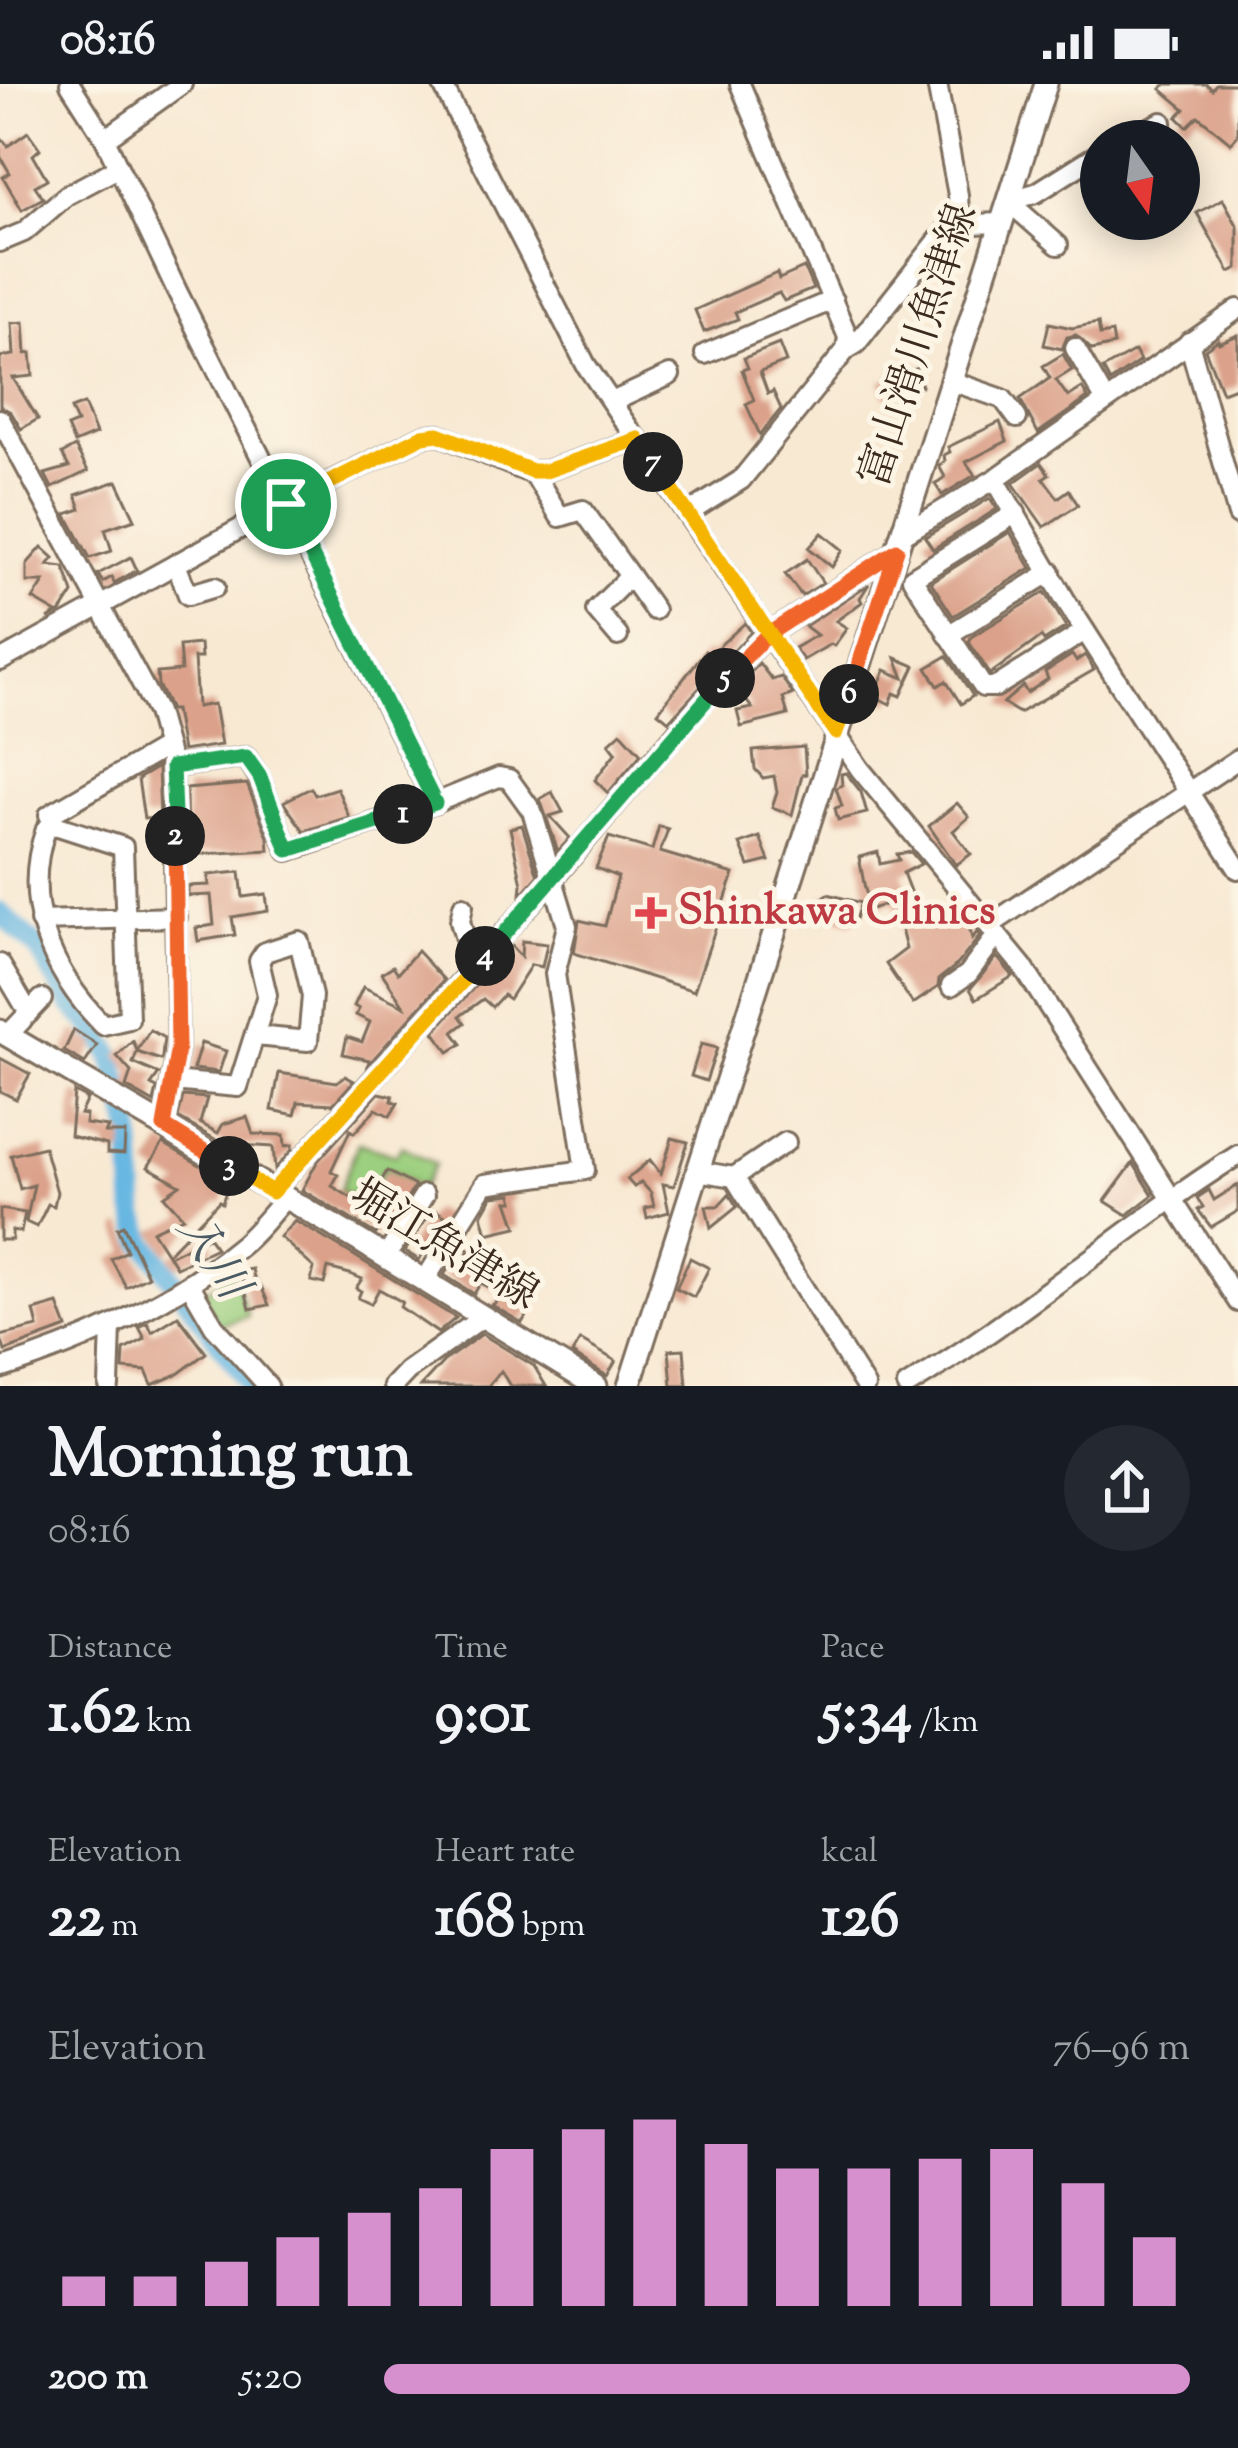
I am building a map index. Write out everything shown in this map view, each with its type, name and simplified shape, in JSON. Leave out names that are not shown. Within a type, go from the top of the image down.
[{"type":"main road","name":"富山滑川魚津線","points":[[629,1386],[1046,84]]},
{"type":"main road","name":"堀江魚津線","points":[[4,1033],[596,1386]]},
{"type":"street","points":[[70,84],[105,139],[435,803]]},
{"type":"street","points":[[105,139],[182,84]]},
{"type":"street","points":[[442,84],[575,345],[612,402],[860,769],[993,930],[1067,1032],[1171,1197],[1230,1270],[1238,1302]]},
{"type":"street","points":[[740,84],[848,337],[846,350]]},
{"type":"street","points":[[687,514],[741,480],[958,214],[937,84]]},
{"type":"street","points":[[958,214],[972,224],[1005,212],[1080,165]]},
{"type":"street","points":[[0,242],[24,232],[67,195],[116,169]]},
{"type":"street","points":[[1005,212],[1058,244]]},
{"type":"street","points":[[705,354],[832,300]]},
{"type":"street","points":[[0,1369],[68,1347],[110,1327],[189,1283],[242,1245],[278,1196],[473,968],[705,699],[767,635],[1238,309]]},
{"type":"street","points":[[1190,342],[1238,515]]},
{"type":"street","points":[[1075,347],[1105,400]]},
{"type":"street","points":[[612,402],[670,375]]},
{"type":"street","points":[[951,381],[1003,399],[1017,418]]},
{"type":"street","points":[[0,418],[157,712],[172,767],[178,1047],[164,1126]]},
{"type":"street","points":[[0,661],[286,504],[423,436],[438,434],[532,471],[546,471],[638,439]]},
{"type":"street","points":[[532,471],[560,517],[583,510],[654,610]]},
{"type":"street","points":[[994,479],[1238,869]]},
{"type":"street","points":[[1016,513],[912,578],[983,688],[996,687],[1085,631]]},
{"type":"street","points":[[176,564],[188,595],[215,587]]},
{"type":"street","points":[[948,634],[1052,572]]},
{"type":"street","points":[[618,636],[596,610],[630,577]]},
{"type":"street","points":[[49,815],[166,747]]},
{"type":"street","points":[[172,767],[246,757],[260,777],[288,850],[435,803],[499,777],[509,779],[532,811],[567,926],[555,974],[585,1170],[485,1184],[425,1280]]},
{"type":"street","points":[[951,986],[968,974],[993,930],[1238,759]]},
{"type":"street","points":[[55,825],[123,847],[127,918],[129,1018],[103,1025],[71,988],[40,921],[35,860],[46,830],[55,825]]},
{"type":"street","points":[[463,906],[461,926],[473,968]]},
{"type":"street","points":[[40,921],[177,917]]},
{"type":"street","points":[[172,1081],[238,1087],[267,995],[260,961],[265,952],[299,941],[312,996],[308,1041],[256,1036]]},
{"type":"street","points":[[0,964],[35,1006],[4,1033]]},
{"type":"street","points":[[697,1172],[734,1177],[786,1142]]},
{"type":"street","points":[[907,1386],[1123,1238],[1171,1197],[1238,1155]]},
{"type":"street","points":[[734,1177],[865,1386]]},
{"type":"street","points":[[386,1257],[424,1195]]},
{"type":"street","points":[[189,1283],[214,1326],[268,1386]]},
{"type":"street","points":[[393,1386],[414,1378],[483,1317]]},
{"type":"street","points":[[109,1386],[110,1327]]},
{"type":"green space","points":[[358,1143],[396,1155],[402,1146],[435,1164],[422,1187],[386,1168],[364,1202],[340,1190]]},
{"type":"green space","points":[[233,1273],[248,1316],[219,1325],[201,1293]]},
{"type":"building","points":[[1166,84],[1206,84],[1212,89],[1216,84],[1234,84],[1238,88],[1238,135],[1231,143],[1198,116],[1180,120],[1177,117],[1185,109],[1161,89]]},
{"type":"building","points":[[28,132],[40,149],[33,155],[47,179],[35,186],[43,198],[22,210],[3,177],[10,173],[0,156],[0,136],[8,146]]},
{"type":"building","points":[[1223,199],[1238,227],[1238,268],[1230,272],[1200,211]]},
{"type":"building","points":[[804,268],[813,289],[784,301],[779,293],[735,312],[738,319],[704,332],[695,310],[777,273],[779,279]]},
{"type":"building","points":[[24,322],[33,376],[13,378],[38,419],[21,429],[11,412],[0,406],[0,357],[14,355],[12,323]]},
{"type":"building","points":[[1049,323],[1072,328],[1098,323],[1100,335],[1112,333],[1114,345],[1092,350],[1076,335],[1067,337],[1062,349],[1044,345]]},
{"type":"building","points":[[1238,335],[1238,386],[1222,392],[1205,349]]},
{"type":"building","points":[[779,344],[786,362],[760,372],[768,394],[773,391],[781,409],[760,435],[746,404],[754,400],[742,370],[748,368],[744,358]]},
{"type":"building","points":[[1135,351],[1140,361],[1110,382],[1103,369]]},
{"type":"building","points":[[1063,354],[1072,370],[1056,380],[1068,397],[1082,388],[1088,398],[1038,433],[1020,399],[1050,378],[1043,366]]},
{"type":"building","points":[[916,369],[922,386],[886,397],[881,381]]},
{"type":"building","points":[[84,404],[96,434],[74,443],[67,427],[77,423],[71,409]]},
{"type":"building","points":[[1000,422],[1007,441],[966,462],[975,475],[942,495],[935,484],[945,477],[939,466],[950,452],[948,447]]},
{"type":"building","points":[[75,447],[88,471],[52,488],[45,474],[69,467],[62,454]]},
{"type":"building","points":[[1041,463],[1049,474],[1043,478],[1058,498],[1069,490],[1078,505],[1044,527],[1013,483]]},
{"type":"building","points":[[117,481],[135,519],[105,529],[112,551],[90,558],[66,514],[81,509],[76,495]]},
{"type":"building","points":[[990,498],[997,509],[933,549],[925,537]]},
{"type":"building","points":[[1010,532],[1031,568],[953,616],[931,582]]},
{"type":"building","points":[[822,533],[843,550],[832,567],[809,548]]},
{"type":"building","points":[[42,547],[54,558],[48,565],[64,567],[73,593],[61,612],[48,619],[57,613],[33,599],[44,582],[27,582],[27,564]]},
{"type":"building","points":[[131,557],[137,570],[114,583],[112,577],[103,582],[98,574]]},
{"type":"building","points":[[807,559],[823,583],[802,596],[785,574]]},
{"type":"building","points":[[869,584],[862,602],[836,621],[847,628],[834,646],[803,660],[794,648],[817,635],[805,626]]},
{"type":"building","points":[[1045,592],[1066,627],[1044,641],[1041,637],[990,674],[969,642],[971,637]]},
{"type":"building","points":[[745,623],[751,632],[669,721],[658,712],[705,651],[709,655]]},
{"type":"building","points":[[200,644],[201,658],[194,658],[197,707],[214,704],[221,745],[182,751],[175,710],[170,710],[157,673],[181,671],[179,646]]},
{"type":"building","points":[[1072,655],[1076,661],[1085,655],[1094,670],[1019,713],[1003,703],[1023,686],[1027,693],[1048,679],[1045,672]]},
{"type":"building","points":[[947,656],[973,696],[961,704],[946,681],[938,686],[927,668]]},
{"type":"building","points":[[896,658],[915,666],[901,696],[894,693],[890,704],[874,696],[885,670],[904,678]]},
{"type":"building","points":[[759,663],[772,680],[781,677],[793,694],[783,698],[788,715],[741,727],[737,711],[752,708],[736,687]]},
{"type":"building","points":[[621,732],[641,754],[608,793],[595,780],[616,752],[609,743]]},
{"type":"building","points":[[804,747],[806,774],[792,815],[772,807],[777,792],[774,776],[763,778],[755,769],[753,751]]},
{"type":"building","points":[[158,767],[160,818],[144,819],[138,779]]},
{"type":"building","points":[[846,773],[861,792],[867,813],[838,820],[835,808],[842,806],[836,788],[842,785],[841,774]]},
{"type":"building","points":[[247,784],[269,850],[187,855],[186,789]]},
{"type":"building","points":[[311,788],[315,795],[337,788],[349,817],[304,831],[283,802]]},
{"type":"building","points":[[552,792],[563,812],[550,816],[570,838],[558,851],[540,799]]},
{"type":"building","points":[[957,803],[969,817],[953,831],[971,854],[956,865],[929,826]]},
{"type":"building","points":[[522,825],[538,876],[521,895],[510,828]]},
{"type":"building","points":[[659,826],[668,829],[660,852],[734,874],[694,991],[574,953],[579,920],[605,926],[618,877],[596,868],[609,837],[652,850]]},
{"type":"building","points":[[760,837],[769,861],[749,866],[740,844]]},
{"type":"building","points":[[878,852],[880,864],[911,852],[921,864],[903,873],[921,920],[956,907],[968,921],[972,939],[977,932],[980,936],[939,979],[938,987],[913,1004],[886,964],[906,949],[894,902],[871,909],[865,889],[859,857]]},
{"type":"building","points":[[240,872],[243,897],[266,894],[268,911],[232,917],[235,935],[198,941],[196,928],[214,925],[211,895],[188,896],[188,886],[209,885],[208,875]]},
{"type":"building","points":[[828,894],[861,903],[853,924],[823,913],[818,902]]},
{"type":"building","points":[[522,941],[547,944],[542,967],[531,965],[509,999],[503,995],[492,1007],[483,999],[460,1016],[465,1023],[453,1032],[462,1044],[449,1052],[434,1032],[511,946],[521,957]]},
{"type":"building","points":[[417,951],[444,980],[368,1065],[369,1060],[343,1054],[347,1037],[362,1042],[370,1022],[356,1015],[359,1009],[354,1006],[363,987],[404,1006],[382,973],[393,966],[398,973]]},
{"type":"building","points":[[997,957],[1013,976],[976,999],[970,989]]},
{"type":"building","points":[[74,1030],[97,1045],[85,1063],[64,1051]]},
{"type":"building","points":[[150,1030],[164,1038],[161,1060],[137,1052],[133,1063],[159,1074],[151,1085],[157,1088],[154,1103],[126,1087],[131,1072],[117,1056],[133,1041],[137,1051]]},
{"type":"building","points":[[201,1043],[226,1051],[219,1072],[193,1069]]},
{"type":"building","points":[[701,1044],[717,1048],[706,1081],[691,1076]]},
{"type":"building","points":[[0,1058],[30,1074],[16,1099],[0,1091]]},
{"type":"building","points":[[279,1073],[337,1082],[345,1076],[354,1081],[333,1104],[298,1102],[295,1115],[272,1110]]},
{"type":"building","points":[[74,1092],[87,1099],[80,1114],[86,1115],[85,1124],[108,1127],[105,1133],[125,1133],[124,1154],[107,1153],[107,1145],[70,1136]]},
{"type":"building","points":[[379,1093],[393,1096],[392,1101],[398,1103],[390,1116],[376,1109],[354,1133],[350,1130],[331,1171],[338,1175],[332,1186],[366,1207],[387,1171],[415,1186],[388,1228],[382,1225],[376,1234],[302,1190],[317,1162]]},
{"type":"building","points":[[183,1096],[207,1098],[200,1123],[218,1133],[223,1124],[247,1117],[253,1134],[284,1135],[285,1146],[292,1145],[292,1150],[275,1169],[273,1147],[240,1145],[236,1151],[178,1118]]},
{"type":"building","points":[[672,1138],[688,1142],[674,1186],[663,1184],[669,1212],[647,1218],[645,1208],[654,1206],[651,1193],[641,1182],[634,1187],[627,1179],[650,1160],[661,1174]]},
{"type":"building","points":[[163,1143],[229,1182],[222,1203],[167,1254],[152,1231],[183,1217],[164,1196],[180,1185],[148,1167]]},
{"type":"building","points":[[44,1147],[57,1192],[54,1206],[48,1204],[37,1227],[26,1222],[34,1185],[20,1189],[11,1155]]},
{"type":"building","points":[[1133,1163],[1153,1195],[1127,1215],[1105,1201]]},
{"type":"building","points":[[1238,1185],[1238,1211],[1211,1227],[1198,1210],[1203,1207],[1197,1198],[1209,1190],[1214,1200]]},
{"type":"building","points":[[512,1194],[514,1201],[508,1201],[517,1227],[487,1234],[482,1215],[493,1196]]},
{"type":"building","points":[[729,1194],[737,1207],[711,1228],[706,1206],[718,1206]]},
{"type":"building","points":[[0,1209],[25,1213],[21,1232],[12,1230],[12,1240],[0,1240]]},
{"type":"building","points":[[433,1209],[445,1216],[419,1260],[405,1251]]},
{"type":"building","points":[[295,1221],[456,1318],[438,1333],[379,1289],[371,1304],[358,1298],[361,1291],[356,1288],[362,1279],[350,1274],[328,1268],[324,1284],[311,1281],[314,1268],[280,1237]]},
{"type":"building","points":[[123,1225],[148,1276],[126,1287],[111,1259],[127,1251],[117,1228]]},
{"type":"building","points":[[208,1237],[216,1248],[176,1267],[169,1256]]},
{"type":"building","points":[[462,1246],[469,1250],[462,1264],[484,1277],[474,1294],[444,1275]]},
{"type":"building","points":[[690,1258],[709,1268],[694,1297],[676,1288]]},
{"type":"building","points":[[494,1265],[505,1271],[499,1281],[521,1286],[525,1299],[533,1304],[522,1323],[492,1305],[505,1295],[483,1284]]},
{"type":"building","points":[[252,1269],[256,1286],[261,1286],[269,1305],[250,1309],[240,1271]]},
{"type":"building","points":[[58,1304],[67,1328],[5,1351],[0,1336],[38,1327],[34,1311]]},
{"type":"building","points":[[178,1316],[206,1353],[178,1374],[152,1385],[146,1371],[123,1369],[124,1350],[145,1339],[139,1327],[148,1323],[152,1332]]},
{"type":"building","points":[[482,1334],[534,1366],[546,1386],[510,1386],[501,1371],[488,1386],[421,1386],[444,1361]]},
{"type":"building","points":[[580,1340],[616,1361],[607,1376],[572,1354]]},
{"type":"building","points":[[684,1349],[687,1386],[672,1386],[669,1350]]},
{"type":"waterway","name":"入川","points":[[0,913],[37,947],[70,1003],[101,1036],[112,1056],[131,1126],[135,1212],[144,1241],[252,1386]]},
{"type":"place","name":"Shinkawa Clinics","points":[[651,913]]},
{"type":"route","points":[[286,504],[423,436],[438,434],[525,471],[546,471],[638,439],[767,635],[836,733],[897,550],[767,635],[705,699],[551,881],[272,1192],[164,1126],[178,1047],[172,767],[246,757],[260,777],[288,850],[435,803],[286,504]]}]
